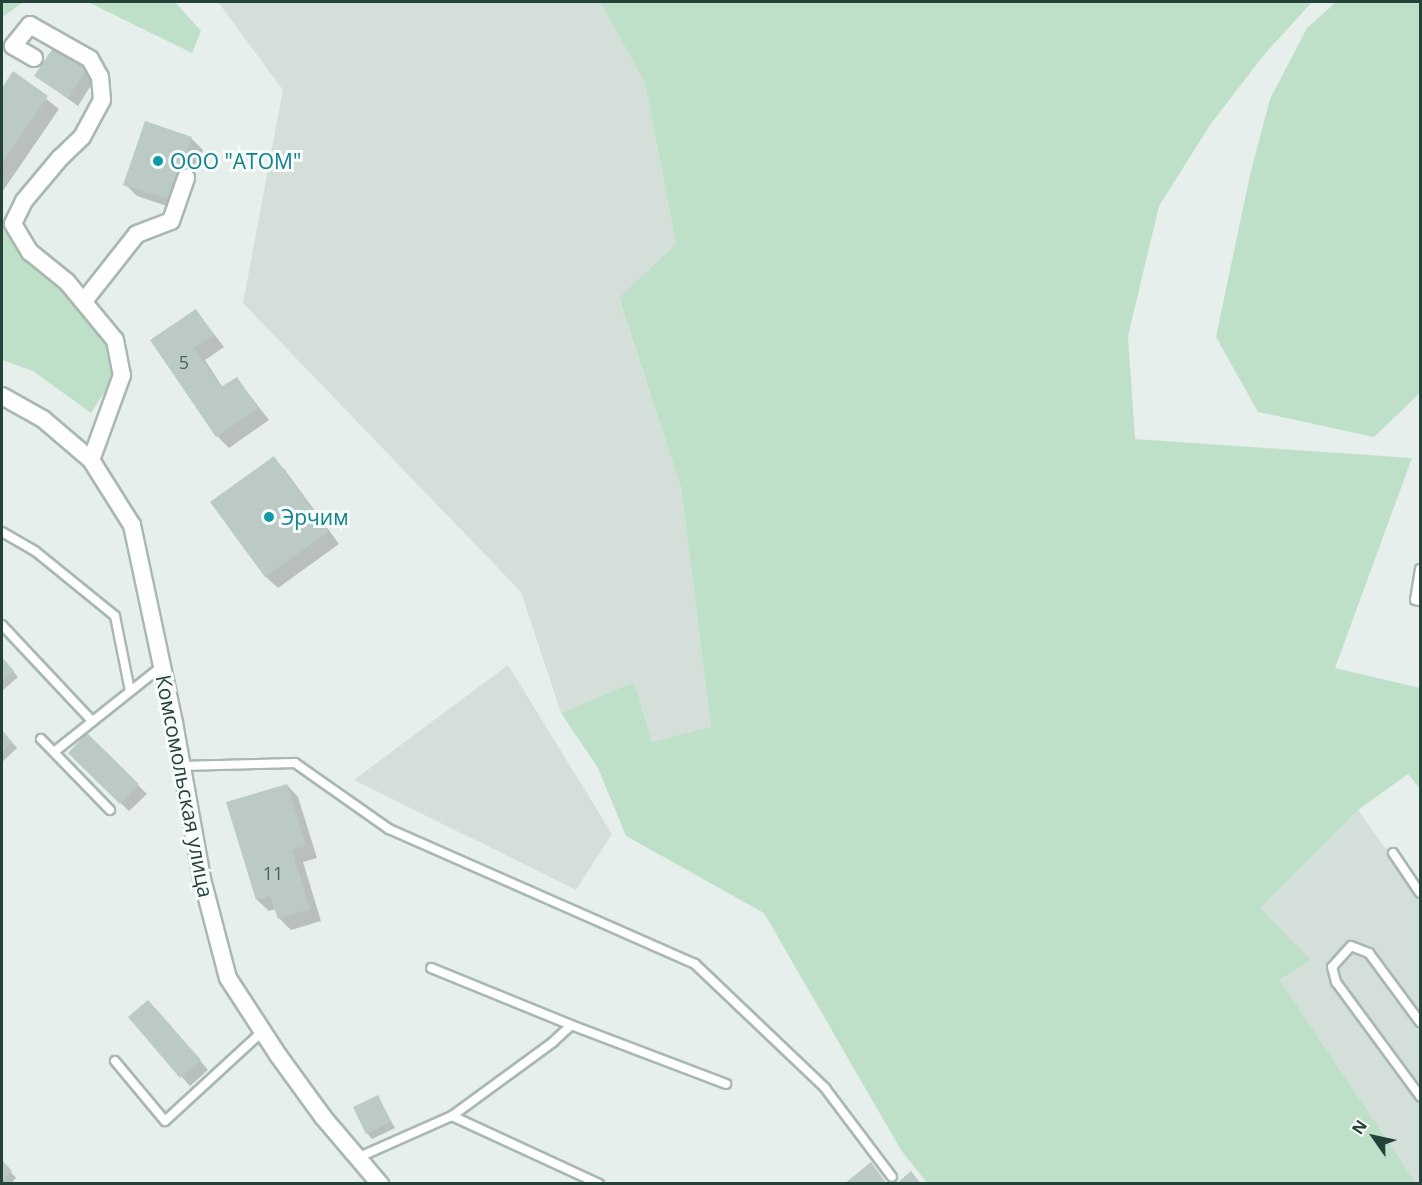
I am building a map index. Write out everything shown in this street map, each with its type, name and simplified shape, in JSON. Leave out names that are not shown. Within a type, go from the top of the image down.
[{"type":"street","points":[[34,58],[13,46],[30,25],[90,59],[100,77],[102,100],[82,137],[60,158],[24,201],[13,224],[30,252],[67,282],[115,340],[122,375],[91,460]]},
{"type":"street","points":[[84,300],[136,234],[171,221],[186,178]]},
{"type":"street","name":"Комсомольская улица","points":[[2,396],[43,419],[91,460],[132,525],[182,766],[202,879],[228,978],[323,1117],[380,1184]]},
{"type":"lane","points":[[2,531],[35,551],[115,616],[129,691]]},
{"type":"lane","points":[[1420,569],[1415,600],[1420,601]]},
{"type":"lane","points":[[2,625],[92,721]]},
{"type":"lane","points":[[54,752],[162,666]]},
{"type":"lane","points":[[41,739],[110,810]]},
{"type":"lane","points":[[182,766],[295,763],[389,829],[695,964],[825,1088],[892,1177]]},
{"type":"lane","points":[[1393,853],[1420,893]]},
{"type":"lane","points":[[1420,1022],[1369,953],[1351,946],[1332,967],[1336,982],[1420,1096]]},
{"type":"lane","points":[[431,968],[571,1025],[726,1084]]},
{"type":"lane","points":[[357,1158],[452,1116],[553,1042],[571,1025]]},
{"type":"lane","points":[[115,1062],[165,1121],[263,1031]]},
{"type":"lane","points":[[452,1116],[599,1184]]},
{"type":"shaded area","points":[[218,2],[600,2],[645,83],[676,244],[619,299],[681,488],[711,728],[652,742],[634,682],[561,713],[521,592],[243,303],[283,90]]},
{"type":"shaded area","points":[[508,665],[612,834],[576,890],[354,780]]},
{"type":"shaded area","points":[[1358,810],[1420,897],[1420,1183],[1416,1183],[1280,980],[1310,961],[1259,908]]},
{"type":"green space","points":[[2,2],[24,2],[2,17]]},
{"type":"green space","points":[[88,2],[175,2],[201,31],[192,53]]},
{"type":"green space","points":[[600,2],[1312,2],[1263,56],[1210,125],[1159,206],[1128,336],[1135,439],[1412,458],[1335,668],[1420,688],[1420,789],[1408,774],[1358,810],[1260,908],[1311,960],[1280,980],[1416,1183],[927,1183],[901,1150],[764,913],[626,836],[598,768],[561,713],[634,682],[652,742],[711,727],[681,488],[619,298],[676,244],[645,83]]},
{"type":"green space","points":[[1336,2],[1420,2],[1420,393],[1374,437],[1258,412],[1216,337],[1250,175],[1270,99],[1307,28]]},
{"type":"green space","points":[[2,225],[21,238],[84,301],[121,366],[91,413],[33,371],[2,360]]},
{"type":"building","points":[[53,48],[87,69],[68,98],[34,76]]},
{"type":"building","points":[[13,71],[48,96],[2,163],[2,88]]},
{"type":"building","name":"ООО \"АТОМ\"","points":[[145,121],[192,137],[171,200],[123,185]]},
{"type":"building","points":[[196,309],[214,335],[194,348],[221,387],[237,377],[258,408],[216,437],[150,340]]},
{"type":"building","name":"Эрчим","points":[[274,456],[328,532],[265,577],[210,502]]},
{"type":"building","points":[[2,657],[14,671],[2,681]]},
{"type":"building","points":[[2,730],[12,742],[2,752]]},
{"type":"building","points":[[87,733],[139,784],[120,804],[68,753]]},
{"type":"building","points":[[287,784],[306,846],[292,850],[310,909],[278,919],[270,896],[256,900],[226,802]]},
{"type":"building","points":[[148,1000],[201,1060],[180,1078],[128,1017]]},
{"type":"building","points":[[378,1095],[391,1122],[366,1134],[353,1107]]},
{"type":"building","points":[[2,1160],[12,1171],[2,1180]]},
{"type":"building","points":[[871,1162],[887,1184],[844,1184]]},
{"type":"building","points":[[911,1171],[921,1184],[896,1184]]},
{"type":"place","name":"ООО \"АТОМ\"","points":[[158,161]]},
{"type":"place","name":"Эрчим","points":[[269,517]]}]
